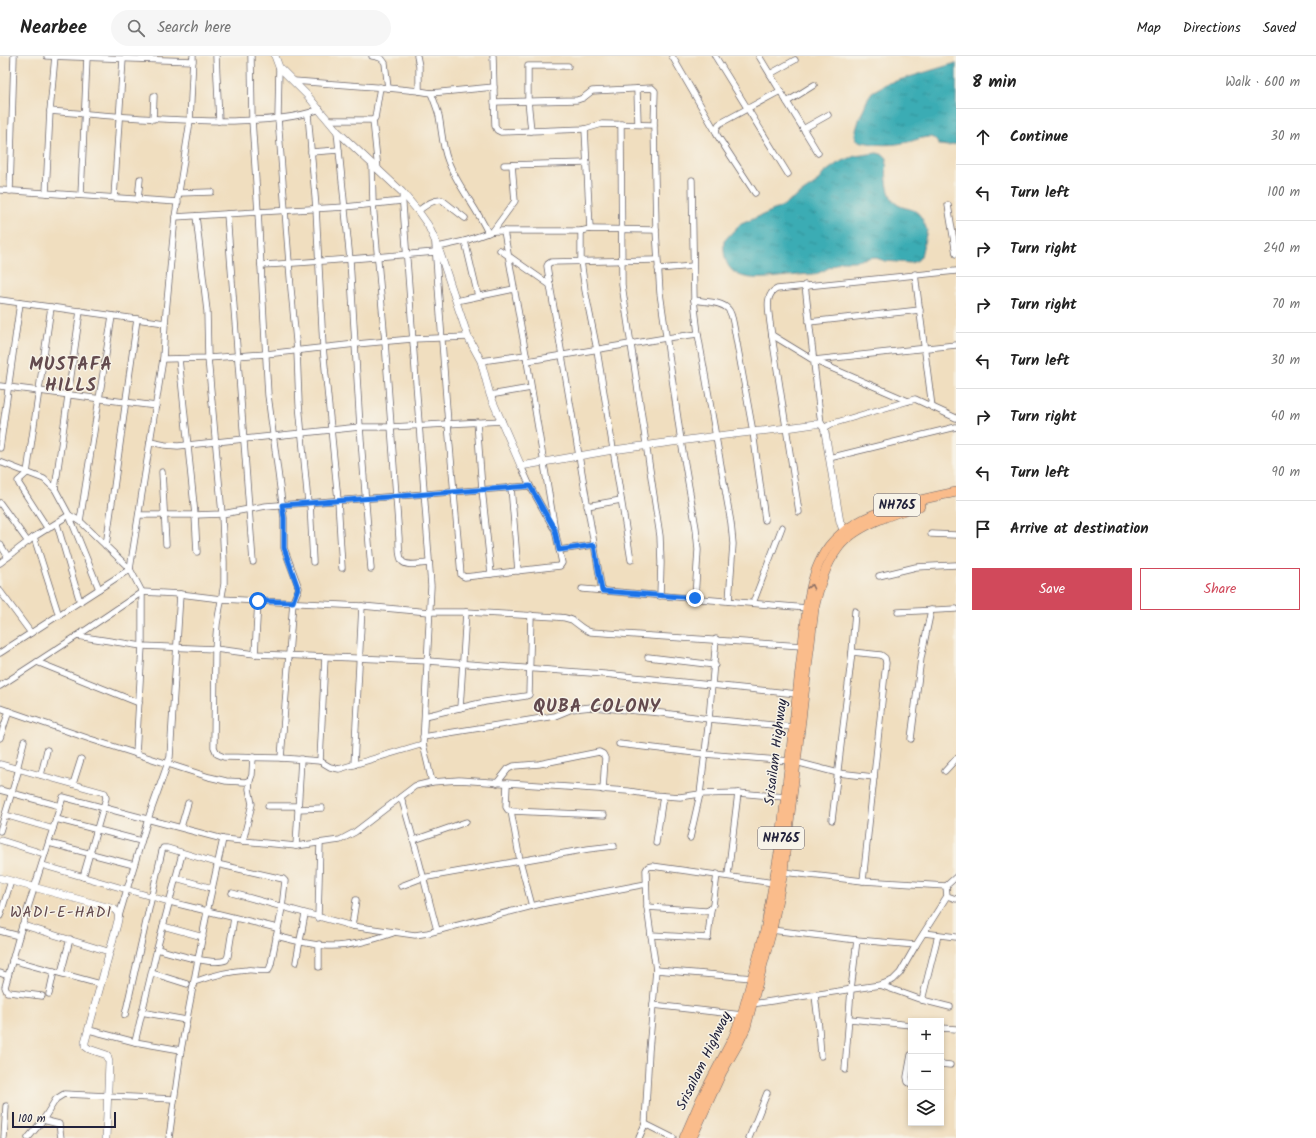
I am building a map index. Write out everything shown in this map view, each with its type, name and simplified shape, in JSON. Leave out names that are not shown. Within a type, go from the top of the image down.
[{"type":"highway","name":"Srisailam Highway","points":[[692,1138],[722,1072],[743,1033],[752,1004],[783,872],[793,762],[814,609],[820,584],[829,562],[839,546],[846,535],[859,522],[878,512],[898,505],[956,492]]},
{"type":"highway","name":"Srisailam Highway","points":[[684,1138],[701,1099],[733,1038],[742,1015],[769,929],[785,797],[793,762],[794,727],[806,608],[812,582],[820,559],[830,543],[865,526],[911,508],[956,498]]},
{"type":"street","points":[[10,191],[14,56]]},
{"type":"street","points":[[0,653],[130,569],[163,359],[175,217],[190,121],[193,58],[122,59],[47,56]]},
{"type":"street","points":[[46,194],[50,111],[55,56]]},
{"type":"street","points":[[216,56],[219,121]]},
{"type":"street","points":[[251,56],[252,120],[268,395],[284,518],[284,548],[298,588],[293,602],[281,758]]},
{"type":"street","points":[[276,56],[279,67],[278,118],[313,562]]},
{"type":"street","points":[[372,56],[383,59],[385,63],[388,88]]},
{"type":"street","points":[[417,56],[419,66],[419,92]]},
{"type":"street","points":[[493,56],[494,102],[497,130],[501,132],[585,129],[602,124],[654,125]]},
{"type":"street","points":[[672,56],[717,133],[755,193]]},
{"type":"street","points":[[715,56],[788,174]]},
{"type":"street","points":[[759,56],[818,153]]},
{"type":"street","points":[[81,195],[87,57]]},
{"type":"street","points":[[114,198],[120,116],[122,59]]},
{"type":"street","points":[[770,74],[795,60]]},
{"type":"street","points":[[531,131],[528,100],[528,66],[568,66]]},
{"type":"street","points":[[279,67],[320,109],[337,132],[402,192],[418,211],[435,239],[437,249],[448,424],[461,575],[465,577],[560,566],[562,563],[555,530],[527,358],[504,231]]},
{"type":"street","points":[[294,81],[380,87],[431,93],[494,87]]},
{"type":"street","points":[[787,102],[814,85]]},
{"type":"street","points":[[380,87],[376,116],[373,120],[375,168],[373,203],[385,342],[399,538],[399,557],[405,564],[428,563]]},
{"type":"street","points":[[637,89],[638,124]]},
{"type":"street","points":[[494,102],[578,100],[592,91],[655,89],[654,125],[657,260],[666,338],[681,441],[696,528],[698,550],[695,598]]},
{"type":"street","points":[[717,133],[716,129],[719,124],[780,91]]},
{"type":"street","points":[[431,93],[439,117],[442,143],[448,162],[464,193],[491,232]]},
{"type":"street","points":[[153,119],[154,96]]},
{"type":"street","points":[[50,111],[153,119],[219,121],[278,118],[308,114],[320,109]]},
{"type":"street","points":[[308,114],[316,208],[324,347],[338,500],[342,568]]},
{"type":"street","points":[[803,129],[828,115]]},
{"type":"street","points":[[328,120],[373,120]]},
{"type":"street","points":[[621,124],[622,286],[660,536],[660,596]]},
{"type":"street","points":[[585,129],[590,229]]},
{"type":"street","points":[[337,132],[350,260],[360,427],[371,569]]},
{"type":"street","points":[[311,152],[339,150]]},
{"type":"street","points":[[504,165],[587,163]]},
{"type":"street","points":[[491,232],[515,201],[512,165]]},
{"type":"street","points":[[138,200],[140,179]]},
{"type":"street","points":[[692,180],[694,300],[698,334],[717,436],[733,544],[729,601]]},
{"type":"street","points":[[0,190],[178,202]]},
{"type":"street","points":[[179,194],[211,192]]},
{"type":"street","points":[[402,192],[428,563],[431,586],[423,744],[432,782]]},
{"type":"street","points":[[418,211],[437,200],[442,200],[465,218]]},
{"type":"street","points":[[175,217],[345,207],[402,201]]},
{"type":"street","points":[[948,205],[956,254]]},
{"type":"street","points":[[228,214],[253,562]]},
{"type":"street","points":[[196,216],[206,311],[208,358],[222,514],[224,562],[224,584],[215,649],[214,747],[217,754],[224,757],[281,758],[320,761],[330,767],[339,769],[423,744]]},
{"type":"street","points":[[261,266],[350,260],[406,254],[437,249],[491,232],[581,231],[590,229],[656,230]]},
{"type":"street","points":[[581,231],[581,261],[585,290],[597,350],[630,560]]},
{"type":"street","points":[[465,241],[478,296]]},
{"type":"street","points":[[437,249],[468,337],[481,361],[490,395],[517,460],[555,530]]},
{"type":"street","points":[[500,250],[550,285]]},
{"type":"street","points":[[602,591],[561,356],[548,264],[551,262],[657,260]]},
{"type":"street","points":[[658,269],[693,266]]},
{"type":"street","points":[[799,512],[768,306],[769,296],[772,291],[777,289],[915,274],[956,271]]},
{"type":"street","points":[[915,274],[932,406]]},
{"type":"street","points":[[805,286],[822,426],[830,458],[840,522],[846,535]]},
{"type":"street","points":[[456,301],[514,289]]},
{"type":"street","points":[[0,300],[165,323]]},
{"type":"street","points":[[694,300],[722,305],[728,309],[731,315],[753,432],[765,520]]},
{"type":"street","points":[[0,448],[20,303]]},
{"type":"street","points":[[48,529],[19,484],[20,479],[27,473],[51,307]]},
{"type":"street","points":[[809,322],[920,310]]},
{"type":"street","points":[[55,489],[80,311]]},
{"type":"street","points":[[80,521],[112,316]]},
{"type":"street","points":[[106,546],[137,319]]},
{"type":"street","points":[[481,361],[561,356],[698,334]]},
{"type":"street","points":[[772,335],[814,360],[908,401]]},
{"type":"street","points":[[163,359],[266,354],[412,339],[468,337]]},
{"type":"street","points":[[814,360],[956,345]]},
{"type":"street","points":[[180,359],[195,515],[197,552]]},
{"type":"street","points":[[0,386],[156,406]]},
{"type":"street","points":[[490,395],[531,388]]},
{"type":"street","points":[[521,466],[646,445],[815,424],[822,426],[915,399],[956,418]]},
{"type":"street","points":[[150,442],[165,445],[188,444],[273,437],[360,427],[391,427],[502,421]]},
{"type":"street","points":[[477,422],[491,574]]},
{"type":"street","points":[[830,458],[956,427]]},
{"type":"street","points":[[0,462],[44,480],[55,489],[69,515],[99,589]]},
{"type":"street","points":[[162,472],[166,544]]},
{"type":"street","points":[[139,515],[222,514],[266,506],[530,486]]},
{"type":"street","points":[[511,487],[518,571]]},
{"type":"street","points":[[587,506],[621,500]]},
{"type":"street","points":[[0,503],[28,542]]},
{"type":"street","points":[[69,515],[80,521],[130,569],[142,592],[142,646],[136,754]]},
{"type":"street","points":[[0,563],[34,537],[57,524],[69,515]]},
{"type":"street","points":[[57,524],[80,602]]},
{"type":"street","points":[[753,603],[782,527]]},
{"type":"street","points":[[930,534],[956,535]]},
{"type":"street","points":[[34,537],[59,616]]},
{"type":"street","points":[[0,544],[8,557]]},
{"type":"street","points":[[559,550],[594,545]]},
{"type":"street","points":[[879,576],[916,567],[956,565]]},
{"type":"street","points":[[582,589],[806,608]]},
{"type":"street","points":[[0,592],[31,634]]},
{"type":"street","points":[[0,686],[142,592],[180,594],[221,599],[362,606],[429,612],[531,615],[572,620],[585,630],[592,632],[716,639],[802,646]]},
{"type":"street","points":[[106,1138],[109,1062],[107,1055],[89,1049],[85,1042],[119,916],[141,841],[167,765],[171,748],[180,594]]},
{"type":"street","points":[[254,654],[258,601]]},
{"type":"street","points":[[354,765],[362,606]]},
{"type":"street","points":[[898,612],[956,608]]},
{"type":"street","points":[[911,739],[921,658],[931,610]]},
{"type":"street","points":[[832,820],[852,652],[855,611]]},
{"type":"street","points":[[460,708],[466,612]]},
{"type":"street","points":[[425,716],[485,702],[529,695],[531,615]]},
{"type":"street","points":[[77,636],[142,646],[215,649],[254,654],[290,656],[428,661],[604,674],[797,694]]},
{"type":"street","points":[[690,838],[700,794],[713,686],[716,639]]},
{"type":"street","points":[[852,652],[880,655],[885,658],[886,663],[863,881]]},
{"type":"street","points":[[320,761],[325,657]]},
{"type":"street","points":[[648,657],[715,665]]},
{"type":"street","points":[[37,662],[139,703]]},
{"type":"street","points":[[423,737],[555,716],[572,709],[592,707],[794,727]]},
{"type":"street","points":[[0,708],[167,765],[226,781],[245,782],[250,780]]},
{"type":"street","points":[[0,738],[9,711]]},
{"type":"street","points":[[0,831],[12,793],[24,741]]},
{"type":"street","points":[[619,744],[704,754],[793,762],[838,773],[874,777]]},
{"type":"street","points":[[41,775],[47,750]]},
{"type":"street","points":[[498,783],[508,769],[514,766],[538,764],[599,752],[603,754],[605,758],[603,790]]},
{"type":"street","points":[[243,841],[252,804],[249,789],[252,775],[253,757]]},
{"type":"street","points":[[73,784],[81,759]]},
{"type":"street","points":[[296,846],[300,759]]},
{"type":"street","points":[[945,771],[956,759]]},
{"type":"street","points":[[0,764],[105,793],[106,798],[104,808],[84,877]]},
{"type":"street","points":[[42,996],[7,992],[5,987],[22,924],[63,797],[223,839],[296,846],[340,840],[355,832],[415,786],[432,782],[458,780],[628,791],[680,797],[700,794],[738,794],[785,797]]},
{"type":"street","points":[[507,783],[506,807],[511,811],[604,815]]},
{"type":"street","points":[[0,790],[60,806]]},
{"type":"street","points":[[728,875],[738,794]]},
{"type":"street","points":[[656,843],[663,796]]},
{"type":"street","points":[[402,797],[414,840],[422,878],[437,930]]},
{"type":"street","points":[[181,828],[188,802]]},
{"type":"street","points":[[268,806],[322,808]]},
{"type":"street","points":[[511,811],[520,861],[532,906]]},
{"type":"street","points":[[5,815],[53,829]]},
{"type":"street","points":[[56,819],[97,831],[141,841]]},
{"type":"street","points":[[414,840],[466,822]]},
{"type":"street","points":[[169,1138],[186,1020],[223,839]]},
{"type":"street","points":[[0,840],[45,854]]},
{"type":"street","points":[[49,843],[134,865]]},
{"type":"street","points":[[318,918],[320,843]]},
{"type":"street","points":[[401,886],[422,878],[588,849],[614,846]]},
{"type":"street","points":[[125,1015],[151,897],[164,848],[217,864],[283,879],[285,884],[282,908],[269,970],[228,972],[194,982]]},
{"type":"street","points":[[135,1042],[141,1012],[182,854]]},
{"type":"street","points":[[42,865],[151,897],[277,928]]},
{"type":"street","points":[[639,1138],[645,1124],[648,1051],[656,970],[647,907],[646,870],[648,867],[652,866],[728,875],[774,883]]},
{"type":"street","points":[[783,872],[863,881],[946,886],[956,877]]},
{"type":"street","points":[[651,935],[708,938],[717,874]]},
{"type":"street","points":[[0,878],[114,909],[118,912],[119,916]]},
{"type":"street","points":[[176,878],[212,888]]},
{"type":"street","points":[[0,916],[11,881]]},
{"type":"street","points":[[232,893],[318,918],[352,926],[415,935],[532,906],[646,884]]},
{"type":"street","points":[[752,1004],[880,985],[893,980],[900,972],[947,896],[946,886]]},
{"type":"street","points":[[947,896],[956,899]]},
{"type":"street","points":[[352,926],[356,900]]},
{"type":"street","points":[[647,907],[706,911],[711,909]]},
{"type":"street","points":[[296,962],[305,914]]},
{"type":"street","points":[[157,949],[198,960],[222,962],[226,960],[234,918]]},
{"type":"street","points":[[22,924],[110,952]]},
{"type":"street","points":[[163,926],[203,937]]},
{"type":"street","points":[[769,929],[857,940],[916,945]]},
{"type":"street","points":[[0,931],[19,936]]},
{"type":"street","points":[[276,936],[300,942],[329,946],[373,939],[396,932]]},
{"type":"street","points":[[924,933],[956,938]]},
{"type":"street","points":[[922,1000],[938,935]]},
{"type":"street","points":[[49,994],[70,939]]},
{"type":"street","points":[[845,1070],[850,1019],[851,989],[857,940]]},
{"type":"street","points":[[319,944],[319,967]]},
{"type":"street","points":[[12,960],[100,984]]},
{"type":"street","points":[[656,970],[753,978]]},
{"type":"street","points":[[0,973],[8,976]]},
{"type":"street","points":[[152,973],[187,984]]},
{"type":"street","points":[[880,985],[922,1000],[950,1007]]},
{"type":"street","points":[[815,995],[819,1022],[821,1056]]},
{"type":"street","points":[[653,1005],[742,1015]]},
{"type":"street","points":[[141,1012],[186,1020]]},
{"type":"street","points":[[850,1019],[908,1025]]},
{"type":"street","points":[[944,1028],[956,1029]]},
{"type":"street","points":[[89,1030],[135,1042],[181,1050]]},
{"type":"street","points":[[944,1064],[950,1065]]},
{"type":"street","points":[[908,1072],[908,1082]]},
{"type":"street","points":[[749,1138],[767,1093]]},
{"type":"street","points":[[28,1138],[43,1120],[56,1099],[64,1094],[174,1099]]},
{"type":"street","points":[[4,1138],[6,1106]]},
{"type":"street","points":[[43,1120],[59,1124],[61,1138]]},
{"type":"street","points":[[645,1124],[673,1138]]},
{"type":"water","points":[[956,63],[956,144],[948,146],[939,145],[930,137],[891,144],[874,144],[856,140],[855,134],[859,120],[872,92],[886,84]]},
{"type":"water","points":[[877,153],[884,155],[887,158],[887,183],[894,201],[900,206],[916,211],[922,218],[927,230],[921,256],[918,260],[911,263],[885,261],[873,257],[854,261],[841,261],[816,274],[764,278],[743,276],[735,273],[728,266],[725,256],[724,241],[739,225],[781,207],[815,184],[824,173],[838,163],[855,156]]},
{"type":"district","name":"MUSTAFA HILLS","points":[[71,375]]},
{"type":"district","name":"QUBA COLONY","points":[[597,707]]},
{"type":"district","name":"WADI-E-HADI","points":[[61,913]]},
{"type":"route","points":[[258,601],[293,602],[298,588],[284,548],[284,518],[282,505],[530,486],[555,530],[559,550],[594,545],[602,591],[695,598]]}]
